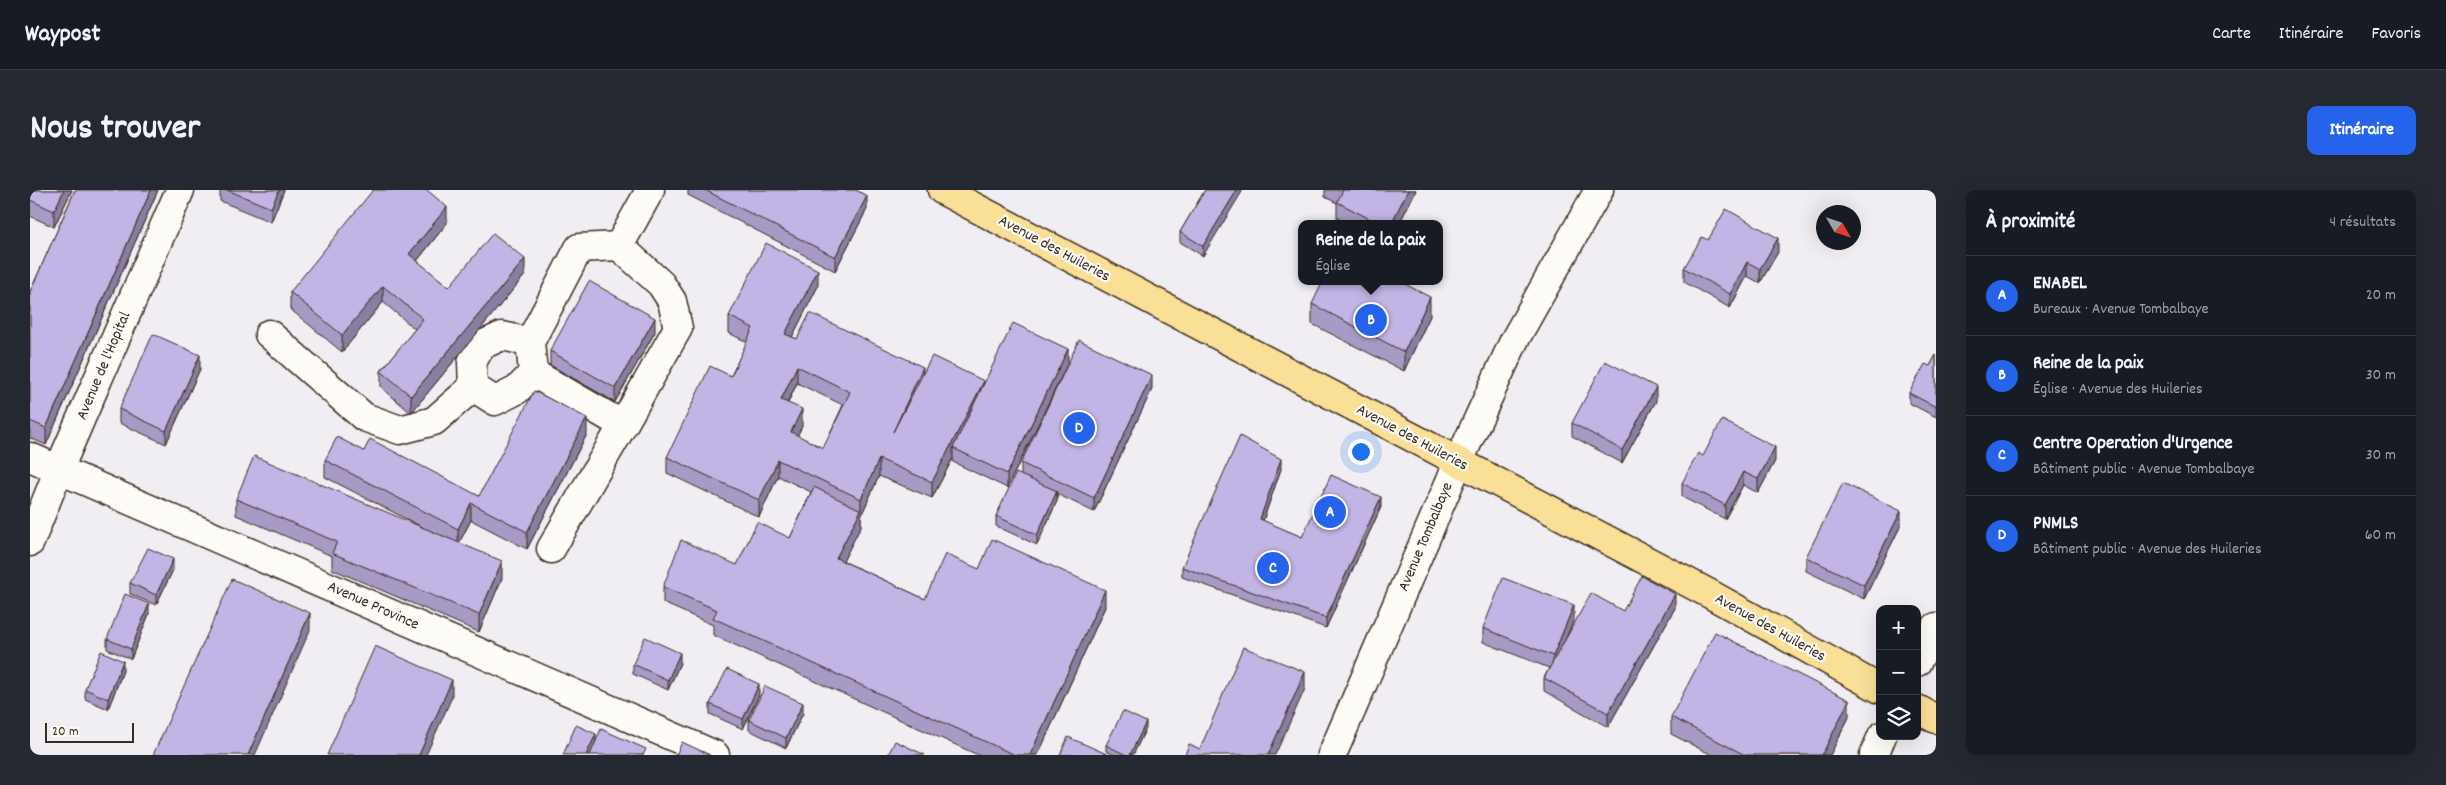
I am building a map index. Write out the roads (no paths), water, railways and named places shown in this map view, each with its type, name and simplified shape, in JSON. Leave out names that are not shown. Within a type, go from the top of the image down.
[{"type":"main road","name":"Avenue des Huileries","points":[[942,190],[1710,594],[1876,687]]},
{"type":"main road","points":[[1921,711],[1936,719]]},
{"type":"street","name":"Avenue de l'Hopital","points":[[30,542],[59,470],[180,190]]},
{"type":"street","points":[[618,246],[650,190]]},
{"type":"street","name":"Avenue Tombalbaye","points":[[1332,755],[1458,462],[1514,341],[1599,190]]},
{"type":"street","points":[[473,387],[495,401],[517,390],[533,373],[530,342],[579,248],[618,246],[661,284],[672,301],[678,328],[551,549]]},
{"type":"street","points":[[269,334],[364,417],[400,430],[434,421],[473,387]]},
{"type":"street","points":[[473,387],[472,362],[482,345],[502,336],[530,342]]},
{"type":"street","points":[[533,373],[623,425]]},
{"type":"street","name":"Avenue Province","points":[[30,456],[715,755]]},
{"type":"street","points":[[1921,655],[1936,627]]},
{"type":"street","points":[[1874,755],[1880,740]]},
{"type":"place","name":"Reine de la paix","points":[[1371,320]]},
{"type":"place","name":"PNMLS","points":[[1079,428]]},
{"type":"place","name":"ENABEL","points":[[1330,512]]},
{"type":"place","name":"Centre Operation d'Urgence","points":[[1273,568]]}]
